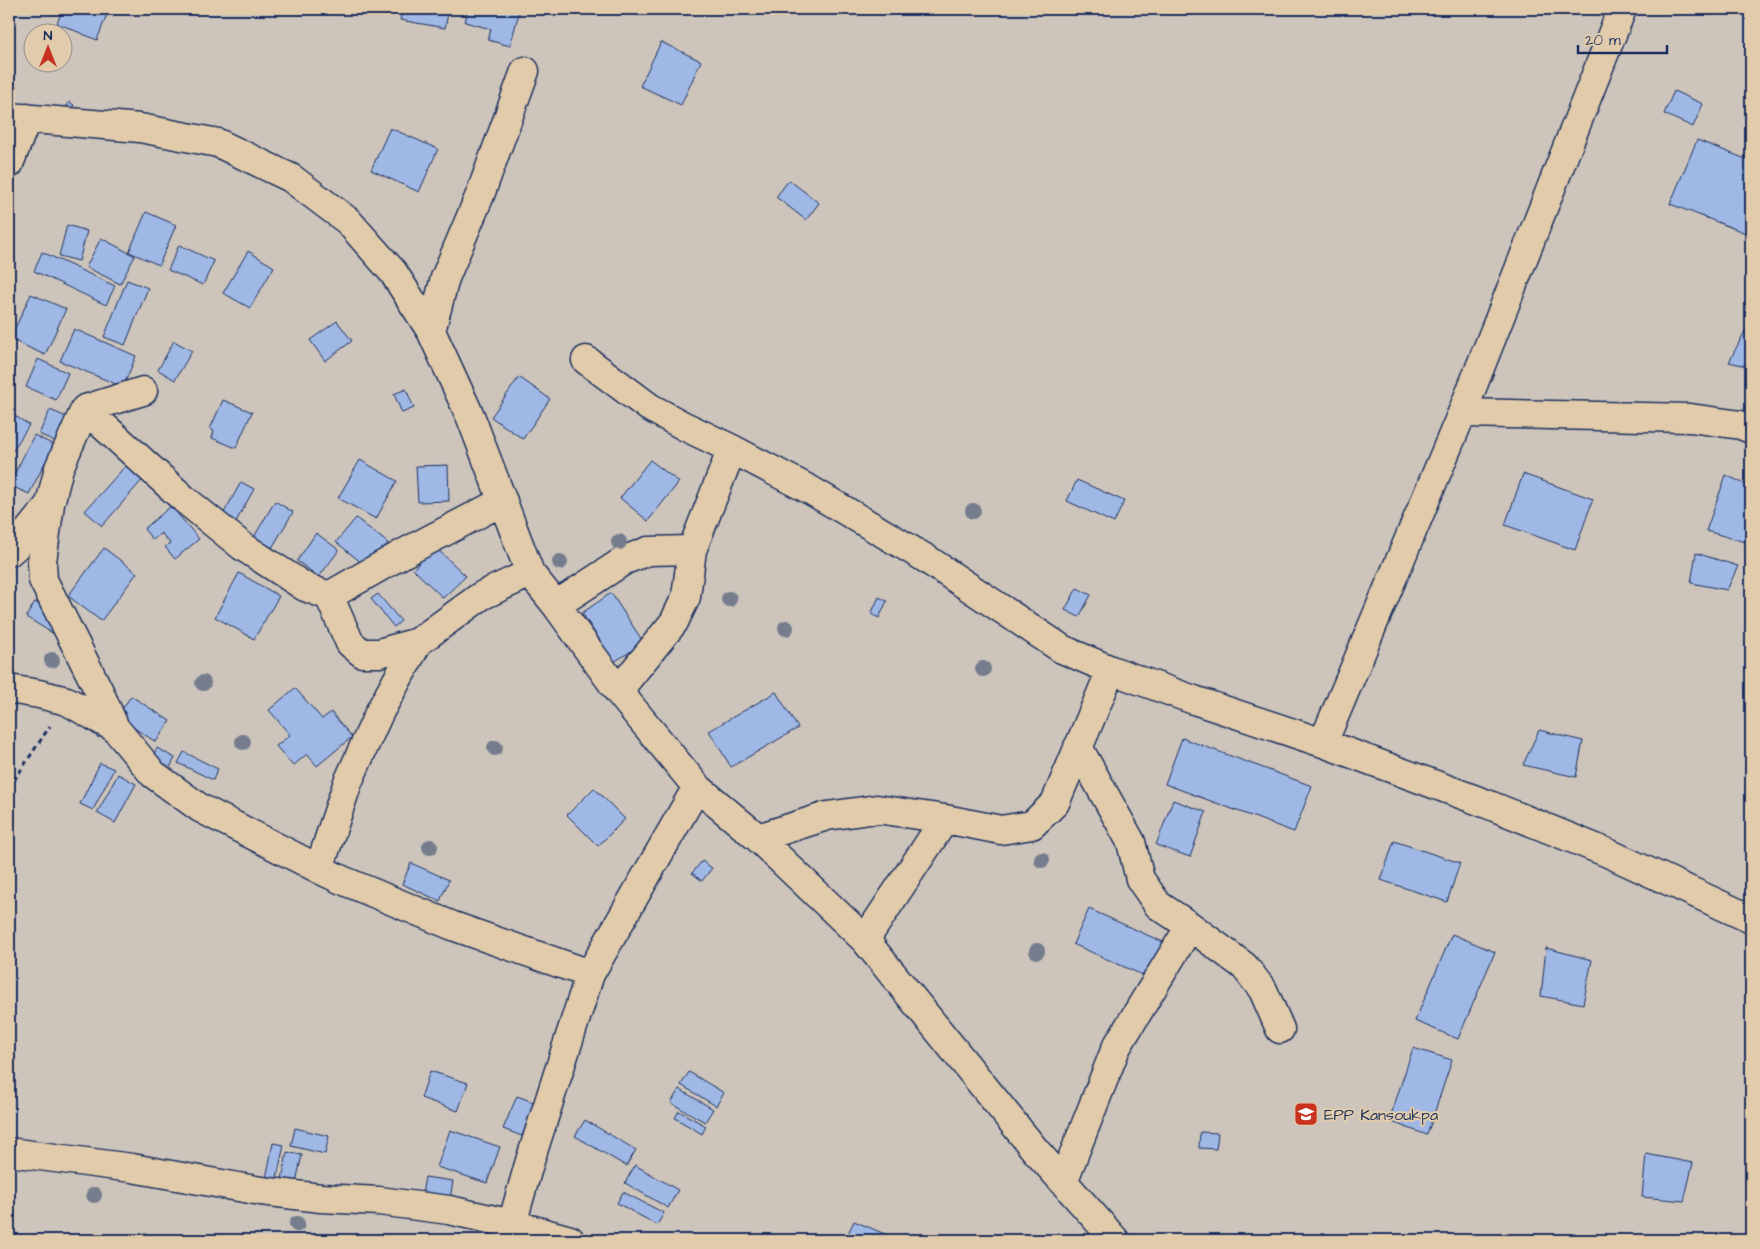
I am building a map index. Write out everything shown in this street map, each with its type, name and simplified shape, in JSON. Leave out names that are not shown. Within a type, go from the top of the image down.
[{"type":"street","points":[[1323,743],[1462,413],[1622,9]]},
{"type":"street","points":[[431,331],[445,278],[480,195],[525,71]]},
{"type":"street","points":[[9,164],[18,117],[140,128],[218,143],[290,178],[348,221],[393,272],[431,331],[471,418],[530,573],[556,605],[618,691],[697,787],[758,838],[865,940],[1036,1151],[1115,1240]]},
{"type":"street","points":[[586,360],[649,407],[812,491],[925,558],[1062,648],[1111,670],[1323,743],[1487,804],[1608,853],[1751,918]]},
{"type":"street","points":[[143,391],[85,409],[60,468],[50,504],[42,561],[43,580],[99,691],[114,728],[153,774],[200,808],[319,869],[453,926],[590,974]]},
{"type":"street","points":[[85,409],[184,499],[242,546],[305,587],[329,596],[350,643],[362,653],[379,653],[418,642],[481,596],[530,573]]},
{"type":"street","points":[[1462,413],[1690,418],[1741,425],[1751,430]]},
{"type":"street","points":[[618,691],[674,622],[686,597],[692,550],[732,449]]},
{"type":"street","points":[[329,596],[503,501]]},
{"type":"street","points":[[9,552],[50,504]]},
{"type":"street","points":[[556,605],[624,560],[648,550],[692,550]]},
{"type":"street","points":[[319,869],[348,782],[379,713],[418,642]]},
{"type":"street","points":[[758,838],[827,816],[877,809],[1001,830],[1032,825],[1055,803],[1111,670]]},
{"type":"street","points":[[9,689],[67,701],[114,728]]},
{"type":"street","points":[[1078,747],[1131,842],[1140,879],[1158,905],[1244,966],[1263,990],[1280,1029]]},
{"type":"street","points":[[511,1232],[530,1164],[590,974],[697,787]]},
{"type":"street","points":[[865,940],[945,819]]},
{"type":"street","points":[[1063,1182],[1116,1048],[1190,926]]},
{"type":"street","points":[[9,1152],[132,1168],[261,1191],[321,1198],[379,1201],[449,1210],[511,1232],[570,1240]]},
{"type":"path","points":[[9,788],[67,701]]},
{"type":"building","points":[[63,9],[109,9],[97,40],[72,29],[72,22],[57,22]]},
{"type":"building","points":[[403,9],[449,9],[445,28],[400,20]]},
{"type":"building","points":[[468,9],[520,9],[510,46],[488,40],[491,29],[465,22]]},
{"type":"building","points":[[661,42],[701,61],[681,105],[640,86]]},
{"type":"building","points":[[1674,91],[1703,104],[1693,127],[1664,114]]},
{"type":"building","points":[[69,102],[74,105],[69,112],[65,109]]},
{"type":"building","points":[[390,128],[438,149],[419,192],[371,170]]},
{"type":"building","points":[[1697,140],[1751,161],[1751,235],[1670,204]]},
{"type":"building","points":[[789,180],[819,203],[806,220],[776,197]]},
{"type":"building","points":[[146,212],[176,225],[159,265],[129,252]]},
{"type":"building","points":[[67,225],[87,231],[79,261],[59,256]]},
{"type":"building","points":[[101,238],[135,256],[120,284],[86,267]]},
{"type":"building","points":[[179,245],[214,261],[203,285],[168,270]]},
{"type":"building","points":[[248,251],[274,267],[250,308],[223,293]]},
{"type":"building","points":[[42,252],[115,286],[106,305],[34,271]]},
{"type":"building","points":[[127,280],[148,288],[125,345],[104,337]]},
{"type":"building","points":[[31,294],[66,309],[45,355],[10,339]]},
{"type":"building","points":[[337,321],[352,341],[325,361],[310,340]]},
{"type":"building","points":[[1747,327],[1751,329],[1751,367],[1729,362]]},
{"type":"building","points":[[74,329],[136,356],[123,387],[60,361]]},
{"type":"building","points":[[174,341],[192,351],[175,380],[158,370]]},
{"type":"building","points":[[38,359],[68,373],[56,400],[26,387]]},
{"type":"building","points":[[519,377],[550,399],[523,439],[491,417]]},
{"type":"building","points":[[406,389],[414,408],[402,413],[394,394]]},
{"type":"building","points":[[223,400],[252,412],[236,448],[212,438],[214,431],[210,429]]},
{"type":"building","points":[[50,410],[69,418],[57,442],[39,434]]},
{"type":"building","points":[[9,412],[29,425],[9,457]]},
{"type":"building","points":[[34,435],[54,445],[29,494],[9,485]]},
{"type":"building","points":[[360,460],[397,481],[376,519],[338,498]]},
{"type":"building","points":[[650,460],[679,482],[648,521],[620,498]]},
{"type":"building","points":[[128,463],[144,478],[102,526],[85,511]]},
{"type":"building","points":[[448,465],[449,501],[418,502],[416,466]]},
{"type":"building","points":[[1523,474],[1593,499],[1575,550],[1505,525]]},
{"type":"building","points":[[1726,475],[1751,487],[1751,529],[1745,542],[1706,531]]},
{"type":"building","points":[[1077,480],[1124,501],[1114,523],[1067,501]]},
{"type":"building","points":[[241,482],[254,489],[233,527],[220,520]]},
{"type":"building","points":[[275,501],[293,512],[272,548],[254,537]]},
{"type":"building","points":[[171,506],[199,539],[175,559],[165,547],[170,543],[161,533],[153,540],[144,529]]},
{"type":"building","points":[[356,518],[388,543],[368,568],[336,542]]},
{"type":"building","points":[[316,533],[339,550],[319,577],[297,561]]},
{"type":"building","points":[[435,547],[466,576],[443,598],[413,569]]},
{"type":"building","points":[[104,548],[137,573],[101,621],[68,596]]},
{"type":"building","points":[[1696,553],[1738,566],[1727,590],[1691,583]]},
{"type":"building","points":[[239,573],[279,596],[254,639],[215,617]]},
{"type":"building","points":[[1077,588],[1091,595],[1079,617],[1065,610]]},
{"type":"building","points":[[611,593],[644,643],[614,662],[582,613]]},
{"type":"building","points":[[378,594],[401,621],[394,627],[371,599]]},
{"type":"building","points":[[879,597],[887,601],[879,618],[871,614]]},
{"type":"building","points":[[35,602],[62,619],[54,634],[26,617]]},
{"type":"building","points":[[295,688],[322,719],[331,712],[352,737],[317,766],[307,754],[293,766],[276,746],[290,735],[269,710]]},
{"type":"building","points":[[776,692],[798,728],[731,767],[709,731]]},
{"type":"building","points":[[131,696],[170,721],[156,742],[117,717]]},
{"type":"building","points":[[91,721],[104,730],[99,738],[85,728]]},
{"type":"building","points":[[1539,730],[1583,741],[1576,777],[1523,765]]},
{"type":"building","points":[[1182,738],[1312,786],[1294,832],[1165,784]]},
{"type":"building","points":[[157,748],[175,758],[169,769],[151,760]]},
{"type":"building","points":[[184,752],[218,769],[213,780],[178,763]]},
{"type":"building","points":[[100,763],[114,769],[93,810],[80,804]]},
{"type":"building","points":[[118,774],[136,784],[115,823],[97,813]]},
{"type":"building","points":[[594,788],[625,819],[598,846],[567,815]]},
{"type":"building","points":[[1173,800],[1206,812],[1190,857],[1156,845]]},
{"type":"building","points":[[1394,841],[1460,863],[1447,902],[1381,880]]},
{"type":"building","points":[[702,861],[712,868],[702,881],[692,873]]},
{"type":"building","points":[[411,863],[449,880],[440,901],[402,884]]},
{"type":"building","points":[[1089,909],[1163,942],[1147,977],[1073,944]]},
{"type":"building","points":[[1452,934],[1495,952],[1458,1039],[1415,1021]]},
{"type":"building","points":[[1546,948],[1592,960],[1583,1004],[1541,996]]},
{"type":"building","points":[[1413,1048],[1452,1060],[1427,1135],[1389,1121]]},
{"type":"building","points":[[430,1071],[468,1083],[458,1111],[421,1098]]},
{"type":"building","points":[[689,1072],[724,1093],[716,1106],[681,1085]]},
{"type":"building","points":[[679,1089],[713,1109],[705,1122],[671,1103]]},
{"type":"building","points":[[517,1096],[536,1103],[522,1136],[503,1129]]},
{"type":"building","points":[[679,1111],[706,1126],[702,1134],[675,1118]]},
{"type":"building","points":[[585,1120],[636,1150],[626,1166],[575,1136]]},
{"type":"building","points":[[295,1128],[329,1136],[325,1154],[291,1146]]},
{"type":"building","points":[[450,1130],[500,1147],[487,1183],[437,1167]]},
{"type":"building","points":[[1200,1132],[1218,1133],[1216,1149],[1199,1148]]},
{"type":"building","points":[[273,1143],[284,1145],[275,1187],[265,1184]]},
{"type":"building","points":[[287,1152],[302,1155],[296,1182],[282,1180]]},
{"type":"building","points":[[1646,1154],[1693,1163],[1684,1201],[1642,1197]]},
{"type":"building","points":[[635,1165],[678,1190],[668,1208],[625,1183]]},
{"type":"building","points":[[425,1177],[453,1181],[450,1199],[422,1194]]},
{"type":"building","points":[[623,1192],[664,1213],[657,1225],[617,1203]]},
{"type":"building","points":[[854,1221],[899,1240],[845,1240]]},
{"type":"place","name":"EPP Kansoukpa","points":[[1306,1114]]}]
